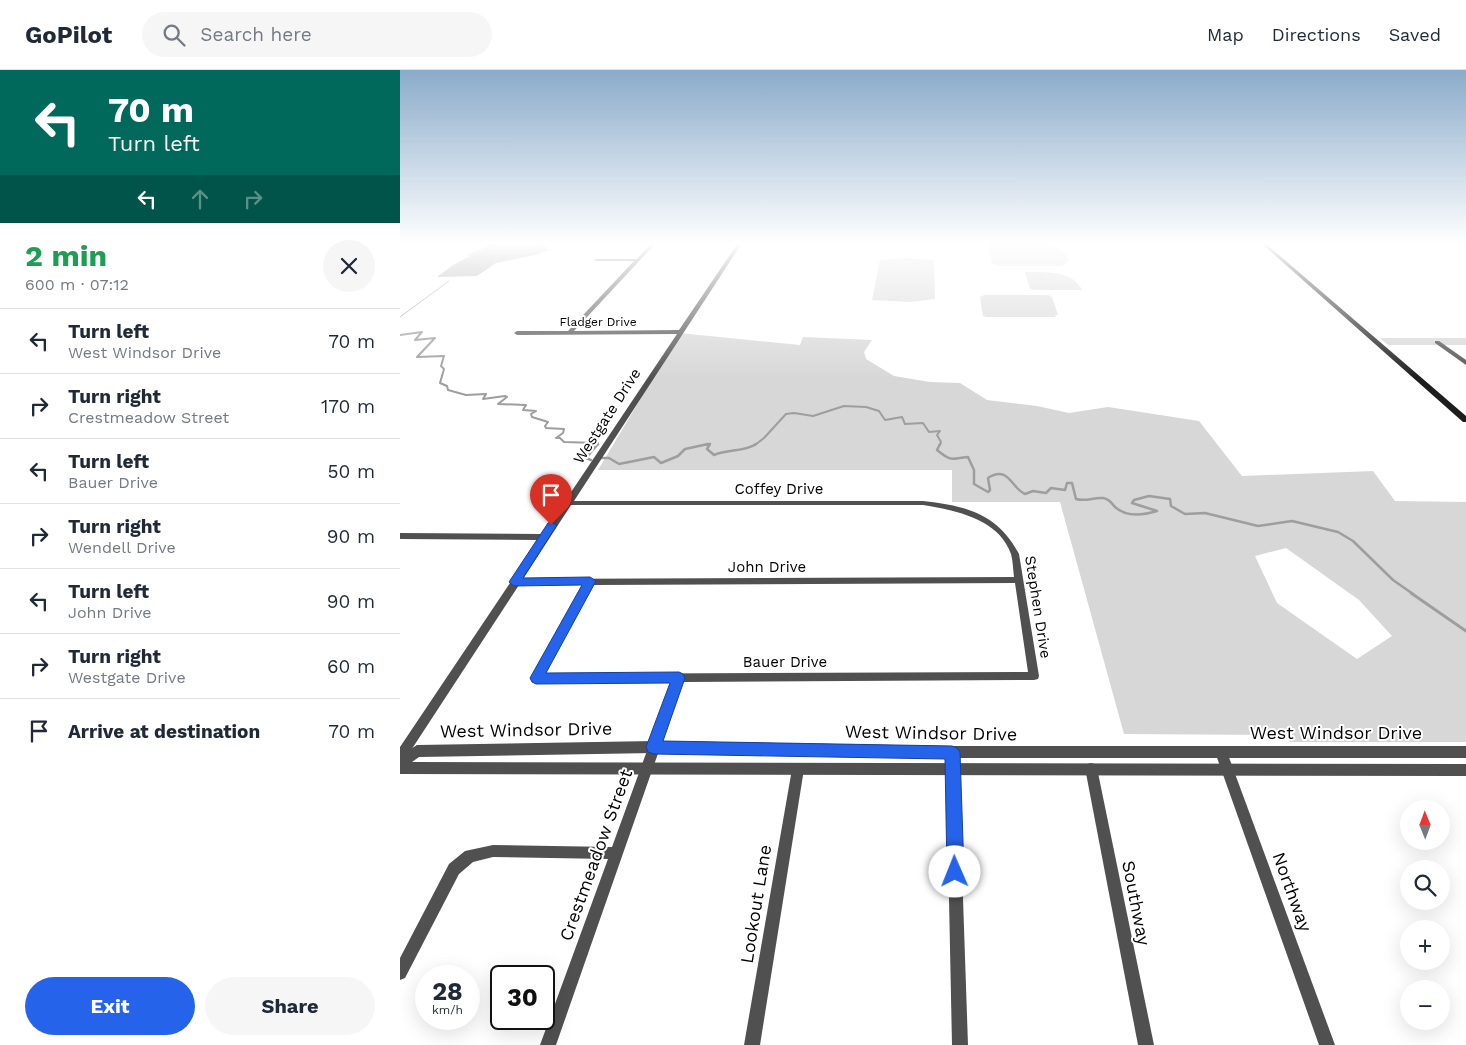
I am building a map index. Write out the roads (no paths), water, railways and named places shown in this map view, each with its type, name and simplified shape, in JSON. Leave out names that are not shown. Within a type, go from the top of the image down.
[{"type":"main road","points":[[1315,288],[1466,420]]},
{"type":"street","points":[[569,333],[611,288]]},
{"type":"street","name":"Westgate Drive","points":[[400,757],[709,288]]},
{"type":"street","name":"Fladger Drive","points":[[517,333],[679,332]]},
{"type":"street","points":[[1437,342],[1466,363]]},
{"type":"street","name":"Coffey Drive","points":[[567,503],[923,503],[956,508],[989,522]]},
{"type":"street","name":"Stephen Drive","points":[[989,522],[1012,545],[1016,554],[1034,676]]},
{"type":"street","points":[[400,536],[544,537]]},
{"type":"street","name":"John Drive","points":[[514,582],[1020,580]]},
{"type":"street","name":"Bauer Drive","points":[[590,581],[536,678],[1034,676]]},
{"type":"street","name":"Crestmeadow Street","points":[[548,1045],[679,678]]},
{"type":"street","name":"West Windsor Drive","points":[[400,763],[417,751],[654,747],[952,752],[1466,752]]},
{"type":"street","points":[[952,752],[960,1045]]},
{"type":"street","name":"Northway","points":[[1221,752],[1327,1045]]},
{"type":"street","points":[[400,768],[1227,768],[1466,770]]},
{"type":"street","name":"Southway","points":[[1090,768],[1146,1045]]},
{"type":"street","name":"Lookout Lane","points":[[752,1045],[798,769]]},
{"type":"street","points":[[400,972],[454,869],[470,856],[493,851],[617,853]]},
{"type":"waterway","points":[[400,317],[439,288]]},
{"type":"waterway","points":[[400,335],[422,332],[415,340],[435,338],[417,357],[444,356],[441,366],[444,369],[440,383],[447,386],[448,390],[466,395],[486,394],[483,399],[505,396],[507,397],[498,404],[526,405],[523,410],[536,411],[531,414],[532,417],[548,422],[545,426],[546,428],[564,429],[563,433],[556,438],[560,438],[564,442],[598,443],[597,445]]},
{"type":"waterway","points":[[755,445],[786,414],[794,413],[813,416],[844,406],[866,407],[879,411],[885,420],[902,417],[905,424],[923,423],[929,432],[940,431],[937,435],[941,442],[940,445]]},
{"type":"waterway","points":[[591,460],[586,458],[598,444]]},
{"type":"waterway","points":[[602,458],[609,458],[619,464],[654,457],[661,463],[678,456],[685,449],[708,444],[710,444],[707,449],[714,455],[752,447],[756,444]]},
{"type":"waterway","points":[[940,444],[937,450],[946,457],[955,459],[968,457],[974,470],[974,484],[988,492],[990,490],[988,478],[1001,474],[1025,494],[1033,491],[1046,493],[1051,488],[1065,490],[1067,483],[1072,483],[1076,499],[1100,498],[1109,500],[1115,507],[1130,514],[1147,514],[1157,511],[1132,503],[1134,500],[1149,496],[1170,499],[1171,506],[1185,514],[1205,513],[1258,526],[1292,521],[1338,532],[1353,541],[1393,580],[1413,594]]},
{"type":"waterway","points":[[704,445],[709,445]]},
{"type":"waterway","points":[[1411,593],[1466,631]]}]
